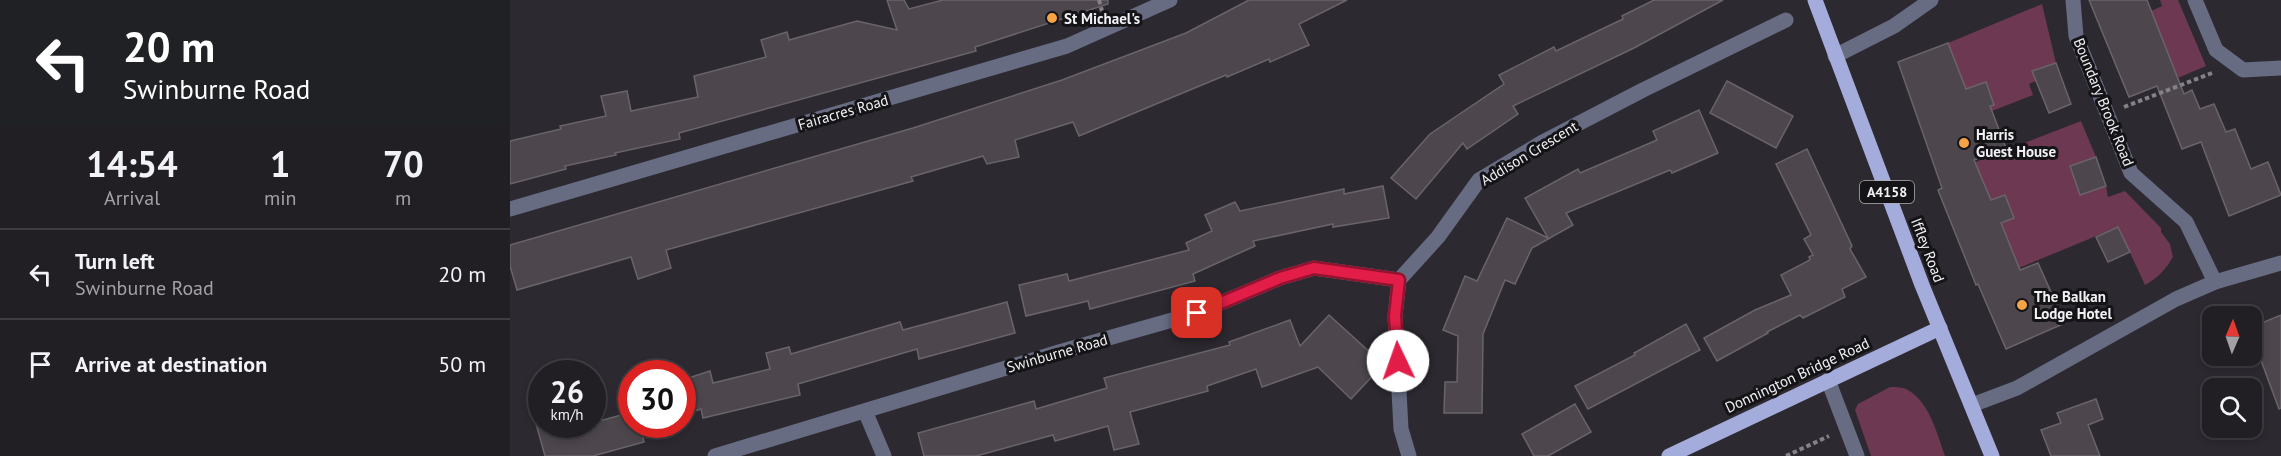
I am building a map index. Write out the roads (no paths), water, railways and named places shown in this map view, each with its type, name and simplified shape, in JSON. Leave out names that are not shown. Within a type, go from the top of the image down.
[{"type":"main road","name":"Iffley Road","points":[[1815,0],[1940,328],[1992,456]]},
{"type":"main road","name":"Donnington Bridge Road","points":[[1669,456],[1940,328]]},
{"type":"street","name":"Fairacres Road","points":[[510,209],[1067,46],[1170,0]]},
{"type":"street","points":[[1835,56],[1894,26],[1931,0]]},
{"type":"street","name":"Boundary Brook Road","points":[[2073,0],[2076,36],[2131,173],[2186,222],[2215,282]]},
{"type":"street","points":[[2194,0],[2216,50],[2243,70],[2281,68]]},
{"type":"street","name":"Addison Crescent","points":[[1399,280],[1438,237],[1479,180],[1541,143],[1786,20]]},
{"type":"street","points":[[1972,405],[2017,388],[2176,299],[2215,282],[2281,263]]},
{"type":"street","name":"Swinburne Road","points":[[714,456],[1197,313],[1280,278],[1314,268],[1399,280]]},
{"type":"street","points":[[1399,280],[1395,316],[1401,429],[1409,456]]},
{"type":"street","points":[[1828,380],[1857,456]]},
{"type":"street","points":[[865,411],[884,456]]},
{"type":"place","name":"St Michael's","points":[[1052,18]]},
{"type":"place","name":"Harris Guest House","points":[[1964,143]]},
{"type":"place","name":"The Balkan Lodge Hotel","points":[[2022,305]]}]
